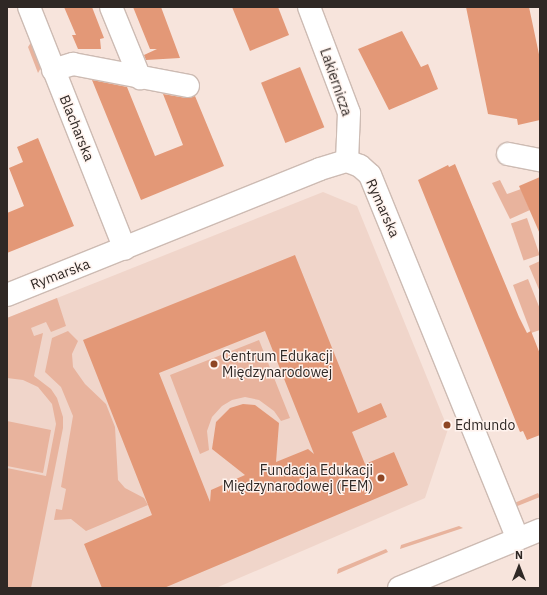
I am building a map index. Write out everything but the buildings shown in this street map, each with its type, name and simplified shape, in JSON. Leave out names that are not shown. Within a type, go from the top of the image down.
[{"type":"street","name":"Blacharska","points":[[29,7],[125,249]]},
{"type":"street","points":[[111,7],[140,78]]},
{"type":"street","name":"Lakiernicza","points":[[308,7],[349,113],[348,156]]},
{"type":"street","points":[[53,70],[73,64],[188,86]]},
{"type":"street","points":[[508,154],[540,160]]},
{"type":"street","name":"Rymarska","points":[[7,295],[125,249],[348,156],[370,175],[518,539]]},
{"type":"street","points":[[400,588],[540,530]]},
{"type":"shaded area","points":[[32,41],[42,66],[38,73],[28,47]]},
{"type":"shaded area","points":[[500,180],[507,194],[521,189],[530,210],[510,219],[492,183]]},
{"type":"shaded area","name":"Centrum Edukacji Międzynarodowej","points":[[323,192],[357,206],[448,429],[425,498],[216,588],[7,588],[7,318]]},
{"type":"shaded area","points":[[527,218],[540,255],[524,260],[511,224]]},
{"type":"shaded area","points":[[540,261],[540,292],[529,266]]},
{"type":"shaded area","points":[[528,279],[540,309],[540,330],[531,333],[513,285]]},
{"type":"shaded area","points":[[57,298],[66,326],[51,332],[46,322],[31,328],[34,336],[43,333],[34,376],[51,389],[57,398],[63,417],[63,428],[31,588],[7,588],[7,468],[46,476],[56,424],[52,404],[38,387],[23,380],[7,378],[7,318]]},
{"type":"shaded area","points":[[68,331],[78,341],[72,354],[73,367],[85,384],[106,404],[115,427],[118,480],[125,488],[144,498],[148,505],[86,531],[71,519],[54,520],[56,509],[62,510],[66,489],[61,487],[73,416],[61,387],[45,372],[52,338]]},
{"type":"shaded area","points":[[259,340],[290,418],[281,421],[274,411],[259,400],[245,397],[232,400],[222,406],[212,417],[207,431],[209,450],[200,454],[170,375]]},
{"type":"shaded area","points":[[7,421],[51,430],[43,473],[7,466]]},
{"type":"shaded area","points":[[538,493],[540,497],[515,507],[512,504]]},
{"type":"shaded area","points":[[459,526],[463,528],[400,549],[401,545]]},
{"type":"shaded area","points":[[386,549],[388,552],[337,574],[338,569]]},
{"type":"place","name":"Centrum Edukacji Międzynarodowej","points":[[214,364]]},
{"type":"place","name":"Edmundo","points":[[447,425]]},
{"type":"place","name":"Fundacja Edukacji Międzynarodowej (FEM)","points":[[381,478]]}]
